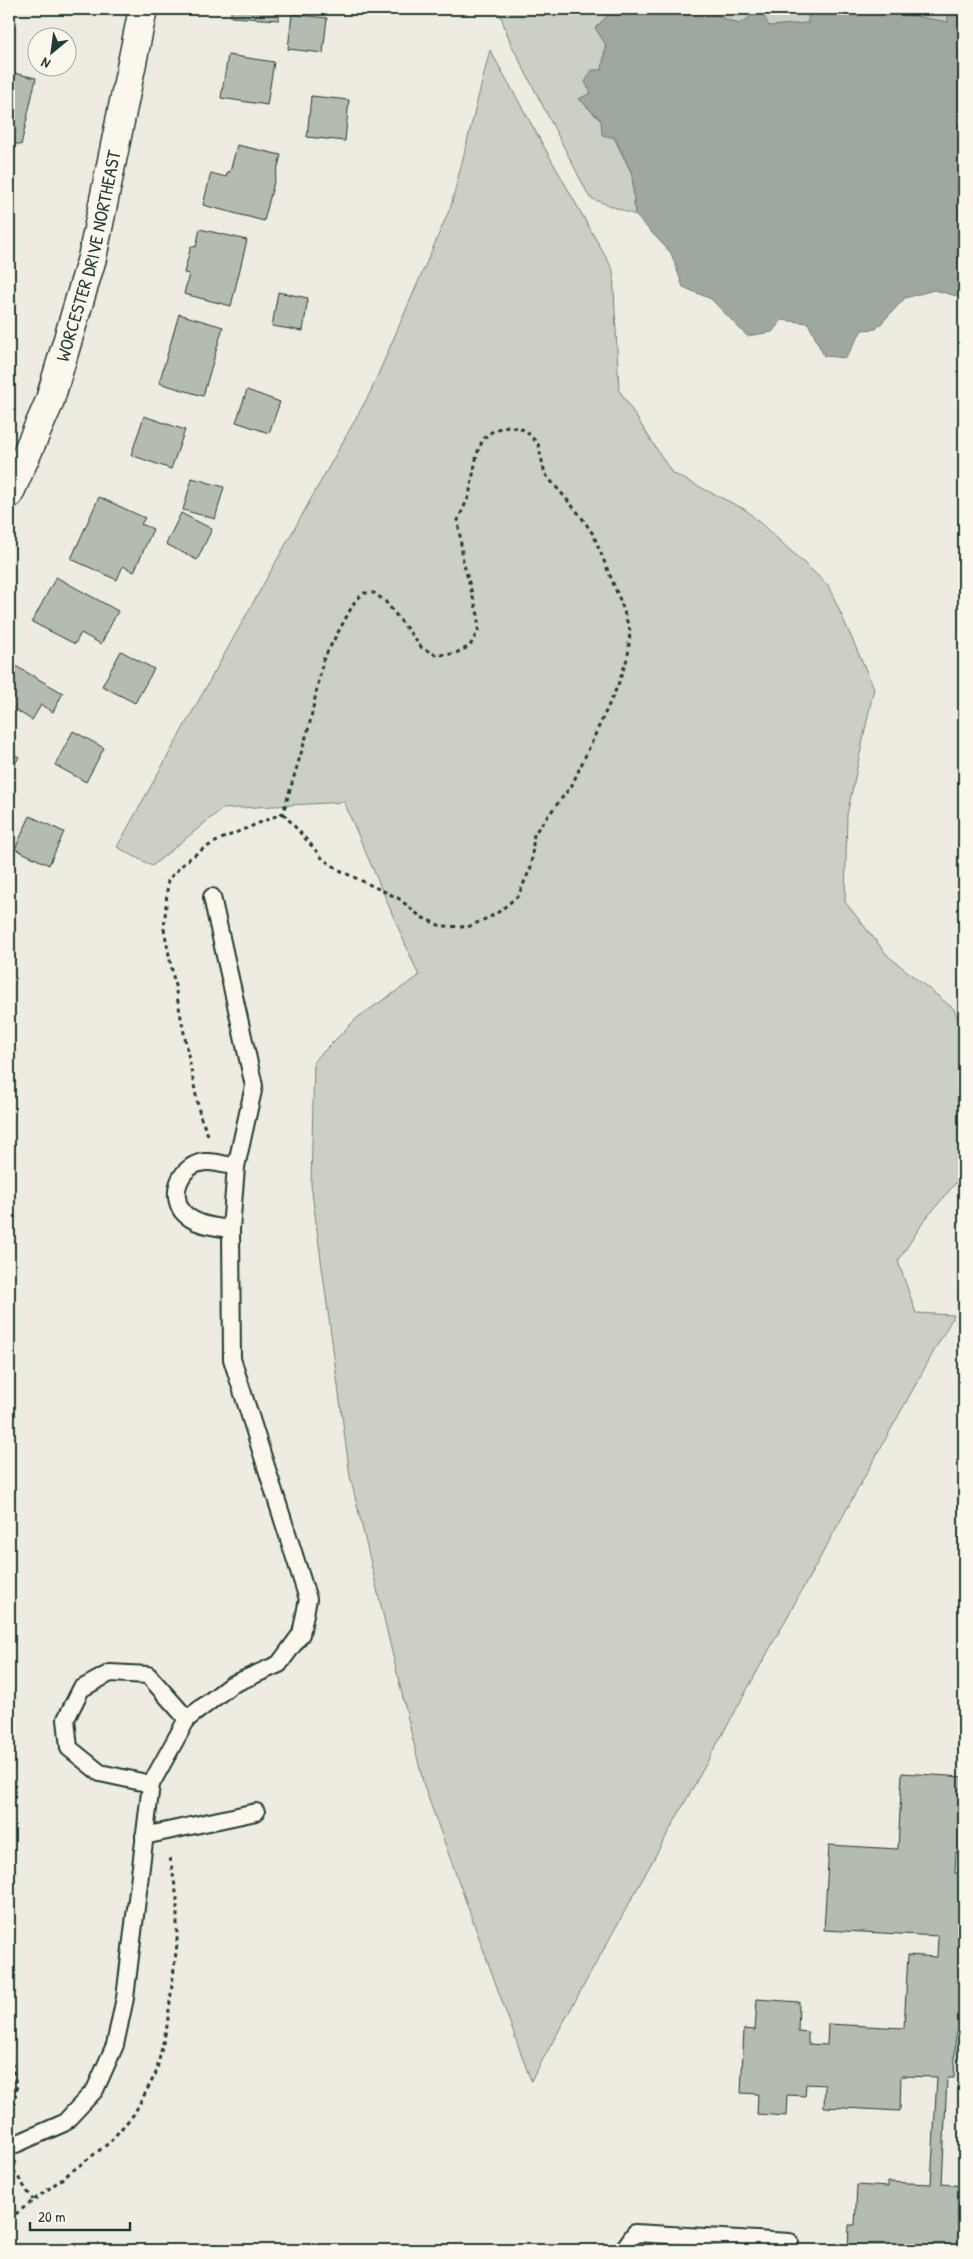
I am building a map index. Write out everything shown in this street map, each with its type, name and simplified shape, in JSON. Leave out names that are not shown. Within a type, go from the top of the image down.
[{"type":"street","name":"WORCESTER DRIVE NORTHEAST","points":[[9,494],[49,403],[92,258],[143,9]]},
{"type":"lane","points":[[9,2147],[64,2122],[95,2090],[115,2045],[125,1998],[151,1784],[187,1719],[231,1686],[279,1664],[301,1634],[308,1599],[232,1359],[231,1229],[236,1167],[254,1086],[212,897]]},
{"type":"lane","points":[[231,1229],[213,1227],[196,1222],[183,1212],[176,1198],[177,1184],[184,1173],[193,1165],[206,1162],[236,1167]]},
{"type":"lane","points":[[151,1784],[100,1773],[69,1748],[66,1719],[81,1689],[110,1673],[148,1674],[187,1719]]},
{"type":"lane","points":[[144,1836],[256,1812]]},
{"type":"lane","points":[[623,2250],[635,2233],[790,2242],[789,2250]]},
{"type":"path","points":[[508,426],[525,430],[538,444],[545,474],[580,515],[593,534],[622,605],[630,631],[628,656],[618,685],[572,785],[534,834],[531,867],[518,896],[496,914],[468,927],[441,926],[421,917],[398,898],[343,872],[324,860],[283,813],[309,727],[324,660],[355,601],[364,593],[374,593],[384,601],[422,648],[436,655],[454,654],[470,646],[478,631],[478,615],[462,561],[458,520],[468,496],[477,454],[483,439],[494,430],[508,426]]},
{"type":"path","points":[[219,1164],[200,1116],[164,929],[168,880],[186,861],[203,849],[221,839],[283,813]]},
{"type":"path","points":[[9,2047],[17,2091],[9,2113]]},
{"type":"path","points":[[9,2164],[33,2200]]},
{"type":"shaded area","points":[[498,9],[610,9],[602,70],[591,93],[579,99],[601,121],[614,138],[632,174],[635,215],[590,198],[511,44]]},
{"type":"shaded area","points":[[610,9],[698,9],[739,24],[761,10],[769,26],[808,23],[809,9],[874,9],[948,22],[947,10],[964,9],[964,298],[934,290],[905,298],[876,329],[862,330],[846,358],[824,356],[808,323],[782,320],[772,332],[747,336],[711,299],[683,287],[671,253],[635,215],[632,174],[615,138],[602,135],[601,120],[579,99],[591,93],[585,82],[592,70],[602,70],[606,45],[595,28],[609,14]]},
{"type":"shaded area","points":[[698,9],[809,9],[808,23],[769,26],[739,24]]},
{"type":"shaded area","points":[[874,9],[954,9],[947,10],[948,22]]},
{"type":"shaded area","points":[[490,50],[613,270],[619,390],[672,473],[746,510],[828,585],[874,688],[847,815],[845,902],[888,956],[954,1009],[964,1037],[964,1173],[924,1221],[898,1261],[916,1313],[954,1315],[531,2081],[424,1786],[350,1476],[311,1185],[314,1061],[358,1017],[419,976],[344,802],[222,809],[152,866],[117,847],[370,393],[451,206]]},
{"type":"building","points":[[231,9],[279,9],[279,20],[231,17]]},
{"type":"building","points":[[292,14],[327,18],[323,53],[288,49]]},
{"type":"building","points":[[228,55],[274,62],[267,105],[221,98]]},
{"type":"building","points":[[9,72],[28,76],[28,78],[36,78],[21,145],[9,142]]},
{"type":"building","points":[[311,96],[349,100],[345,141],[307,137]]},
{"type":"building","points":[[237,145],[281,155],[264,221],[203,205],[211,173],[226,177],[228,171],[230,172]]},
{"type":"building","points":[[200,229],[247,240],[231,306],[184,294],[189,274],[184,273],[191,246],[196,247]]},
{"type":"building","points":[[278,292],[308,298],[303,331],[272,326]]},
{"type":"building","points":[[179,314],[223,327],[203,396],[159,383]]},
{"type":"building","points":[[247,390],[280,402],[269,433],[236,422]]},
{"type":"building","points":[[144,416],[185,430],[171,469],[131,455]]},
{"type":"building","points":[[192,478],[224,487],[215,519],[183,510]]},
{"type":"building","points":[[99,497],[145,518],[141,524],[153,529],[134,572],[123,566],[117,580],[71,559]]},
{"type":"building","points":[[181,513],[212,529],[197,560],[166,544]]},
{"type":"building","points":[[56,577],[118,611],[101,644],[81,633],[75,644],[32,622]]},
{"type":"building","points":[[121,651],[154,669],[135,703],[102,686]]},
{"type":"building","points":[[12,664],[63,693],[53,712],[41,705],[32,720],[9,706],[9,670]]},
{"type":"building","points":[[73,731],[104,748],[86,782],[55,765]]},
{"type":"building","points":[[9,751],[19,757],[9,775]]},
{"type":"building","points":[[9,786],[14,789],[9,799]]},
{"type":"building","points":[[30,816],[64,832],[49,865],[15,849]]},
{"type":"building","points":[[902,1773],[964,1777],[964,1853],[956,1852],[955,1873],[964,1874],[964,2034],[956,2033],[954,2078],[947,2078],[942,2184],[964,2186],[964,2250],[848,2250],[849,2225],[855,2225],[857,2185],[888,2187],[888,2182],[931,2184],[937,2077],[901,2076],[900,2111],[824,2107],[825,2085],[806,2084],[805,2096],[787,2095],[786,2116],[757,2114],[758,2094],[741,2093],[744,2029],[755,2030],[757,1999],[799,2002],[798,2031],[808,2032],[808,2044],[827,2045],[828,2024],[904,2028],[908,1955],[937,1957],[938,1936],[824,1930],[829,1845],[898,1849]]}]
